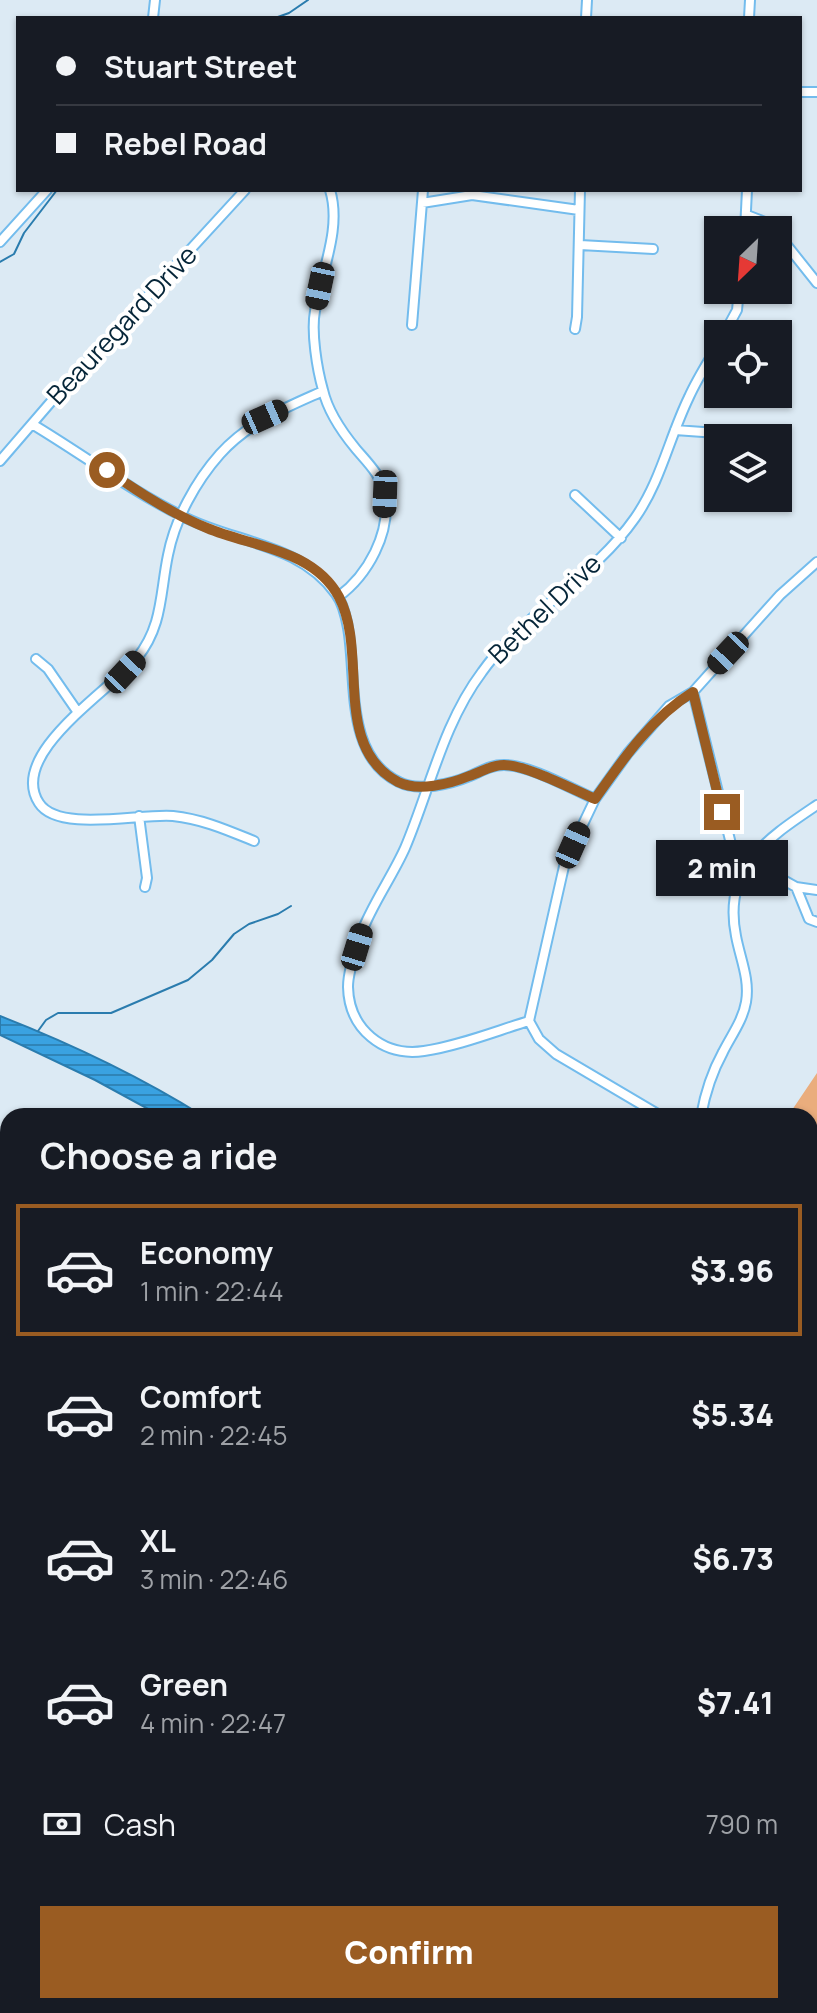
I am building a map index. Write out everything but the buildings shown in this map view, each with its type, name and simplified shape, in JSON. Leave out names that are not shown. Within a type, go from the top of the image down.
[{"type":"street","points":[[0,242],[45,192]]},
{"type":"street","name":"Beauregard Drive","points":[[0,461],[243,192]]},
{"type":"street","points":[[331,192],[334,203],[332,233],[314,313],[323,391],[338,425],[375,471],[385,494],[384,522],[374,553],[365,572],[338,597]]},
{"type":"street","points":[[412,325],[423,192]]},
{"type":"street","points":[[575,329],[580,192]]},
{"type":"street","points":[[747,192],[747,215]]},
{"type":"street","points":[[422,203],[472,195],[579,210]]},
{"type":"street","points":[[580,245],[653,249]]},
{"type":"street","points":[[792,252],[817,283]]},
{"type":"street","name":"Bethel Drive","points":[[529,1021],[425,1051],[403,1052],[369,1037],[350,1007],[348,985],[362,931],[392,878],[452,721],[483,670],[505,642],[621,538],[655,485],[689,397],[704,370]]},
{"type":"street","points":[[254,841],[203,821],[171,816],[80,819],[47,812],[38,801],[32,785],[34,767],[77,711],[125,672],[154,633],[168,553],[181,516],[200,480],[242,432],[265,417],[323,391]]},
{"type":"street","points":[[32,424],[181,516],[209,529],[302,561],[319,575],[338,597],[346,619],[359,729],[366,750],[379,767],[399,782],[414,786],[430,785],[470,776],[488,767],[506,765],[522,768],[595,799]]},
{"type":"street","points":[[675,430],[704,432]]},
{"type":"street","points":[[575,495],[621,538]]},
{"type":"street","points":[[647,1108],[556,1054],[539,1039],[529,1021],[565,862],[595,799],[628,753],[669,706],[693,692],[780,595],[817,562]]},
{"type":"street","points":[[36,659],[48,669],[77,711]]},
{"type":"street","points":[[693,692],[733,852],[796,887],[817,890]]},
{"type":"street","points":[[703,1108],[715,1070],[746,1003],[747,978],[735,931],[733,905],[748,860],[777,831],[817,805]]},
{"type":"street","points":[[139,816],[147,878],[145,887]]},
{"type":"street","points":[[796,887],[809,919],[817,922]]},
{"type":"shaded area","points":[[817,1073],[817,1108],[793,1108]]},
{"type":"water","points":[[0,1016],[103,1061],[189,1108],[146,1108],[0,1035]]},
{"type":"waterway","points":[[281,16],[308,0]]},
{"type":"waterway","points":[[0,262],[14,254],[24,233],[55,192]]},
{"type":"waterway","points":[[38,1031],[46,1020],[58,1013],[111,1013],[188,980],[212,960],[234,934],[291,906]]},
{"type":"route","points":[[107,470],[181,516],[209,529],[302,561],[319,575],[338,597],[346,619],[359,729],[366,750],[379,767],[399,782],[414,786],[449,782],[488,767],[506,765],[522,768],[595,799],[628,753],[669,706],[693,692],[722,812]]}]
